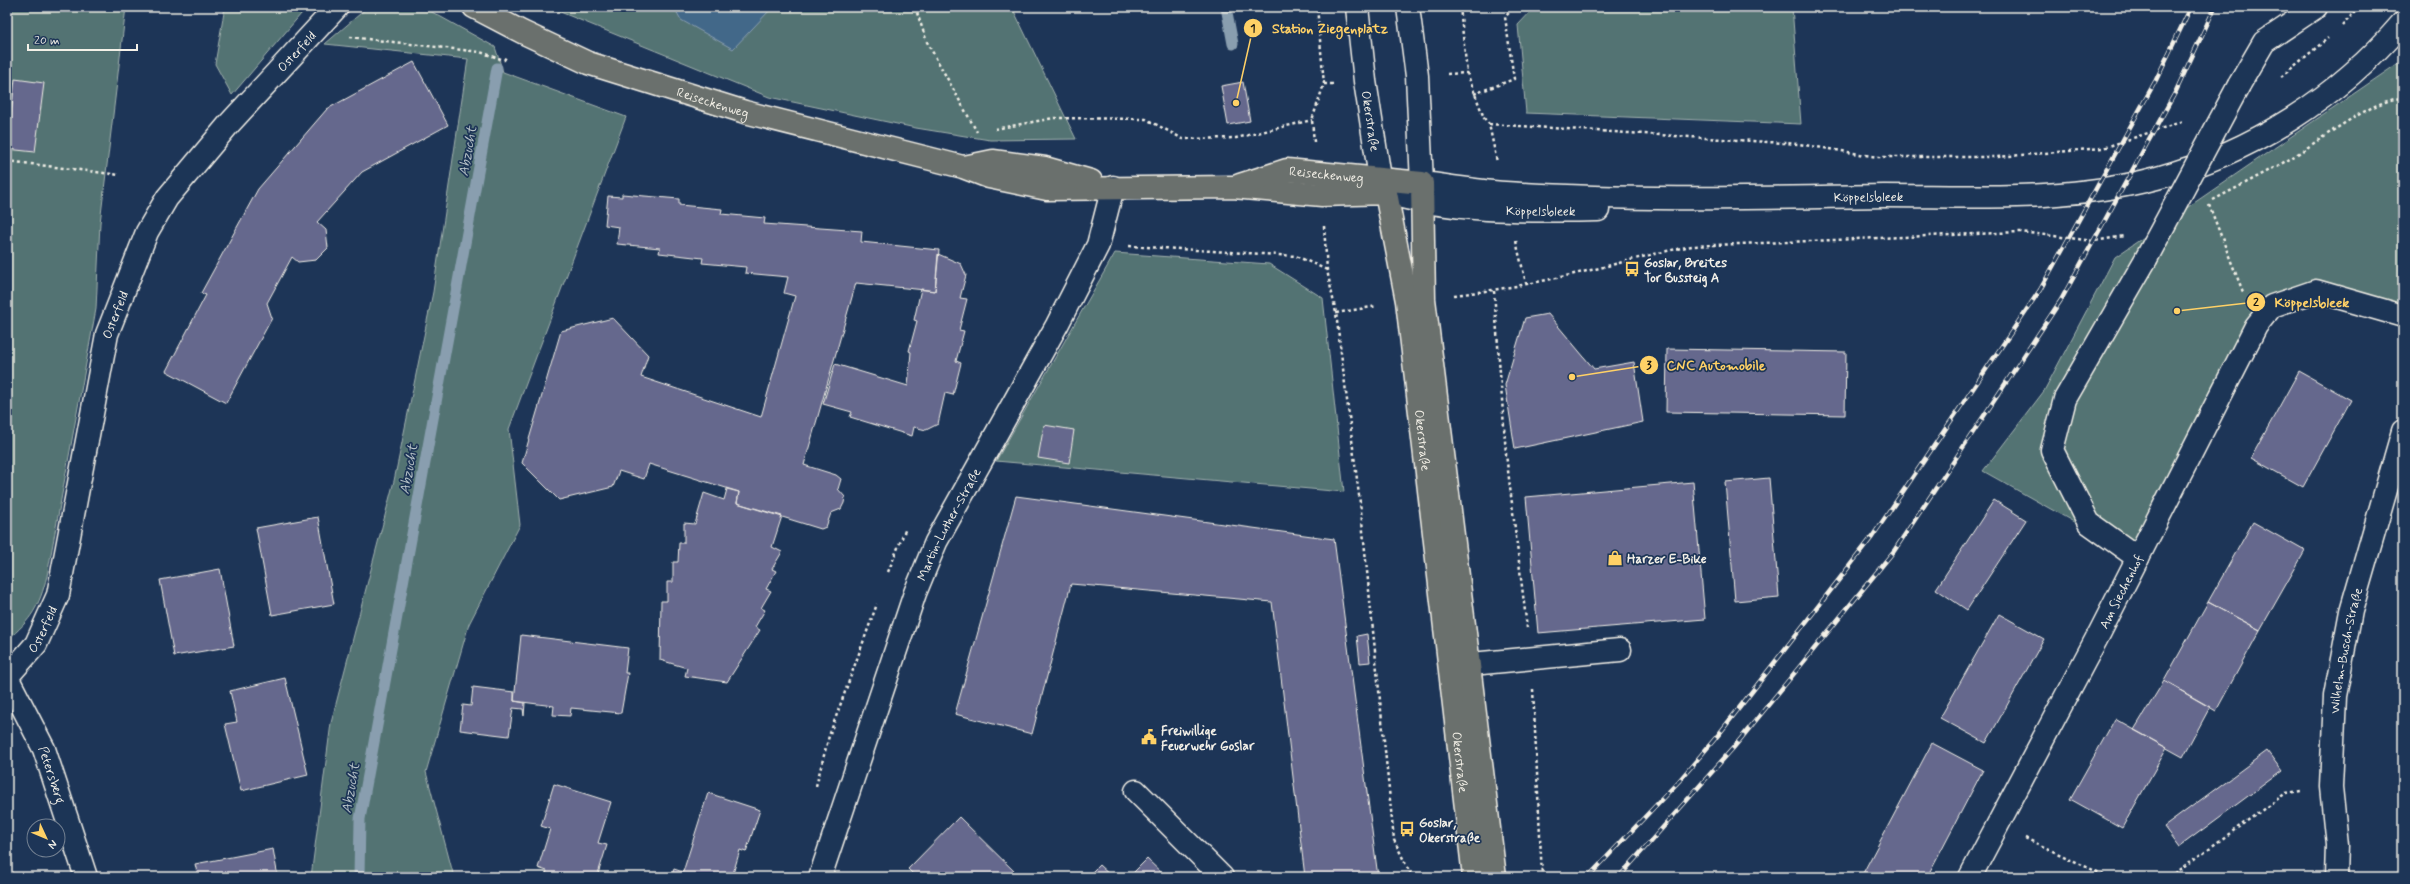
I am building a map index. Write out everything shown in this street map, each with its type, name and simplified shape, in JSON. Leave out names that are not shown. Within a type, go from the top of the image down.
[{"type":"main road","name":"Reiseckenweg","points":[[474,7],[522,32],[588,63],[745,112],[963,167],[993,161],[1045,168],[1113,187],[1233,188],[1288,170],[1422,193]]},
{"type":"main road","name":"Okerstraße","points":[[1383,186],[1407,301],[1458,665],[1495,877]]},
{"type":"main road","name":"Okerstraße","points":[[1422,193],[1424,299],[1458,665],[1474,877]]},
{"type":"street","name":"Okerstraße","points":[[1357,7],[1365,81],[1383,186]]},
{"type":"street","name":"Okerstraße","points":[[1408,7],[1418,76],[1422,193]]},
{"type":"street","points":[[2138,558],[2089,523],[2052,450],[2065,399],[2146,259],[2238,85],[2264,42],[2316,7]]},
{"type":"street","name":"Osterfeld","points":[[7,677],[36,644],[58,596],[107,334],[147,232],[167,198],[229,124],[331,14]]},
{"type":"street","name":"Köppelsbleek","points":[[1422,193],[1510,212],[1607,210],[1682,197],[2070,195],[2157,178],[2223,156],[2286,122],[2338,87],[2403,22]]},
{"type":"street","name":"Martin-Luther-Straße","points":[[820,877],[915,593],[936,542],[1057,325],[1098,245],[1113,187]]},
{"type":"street","name":"Am Siechenhof","points":[[1970,877],[2138,558],[2256,326],[2272,306],[2316,291],[2403,316]]},
{"type":"street","name":"Wilhelm-Busch-Straße","points":[[2336,877],[2337,845],[2331,787],[2335,696],[2351,611],[2403,430]]},
{"type":"street","points":[[1458,665],[1531,660],[1620,650]]},
{"type":"street","name":"Petersberg","points":[[7,677],[44,749],[86,877]]},
{"type":"street","points":[[1136,792],[1222,877]]},
{"type":"path","points":[[915,7],[927,42],[977,132],[984,131]]},
{"type":"path","points":[[992,130],[1054,118],[1146,119],[1183,140],[1236,138],[1312,120],[1324,84],[1317,7]]},
{"type":"path","points":[[1460,7],[1467,73],[1474,94],[1489,124],[1799,144],[1878,157],[1996,157],[2103,148],[2185,121]]},
{"type":"path","points":[[1474,94],[1514,79],[1505,17],[1514,7]]},
{"type":"path","points":[[2340,28],[2359,7]]},
{"type":"path","points":[[331,14],[341,36],[480,52],[504,60],[522,32]]},
{"type":"path","points":[[2277,79],[2297,66],[2329,37]]},
{"type":"path","points":[[7,161],[120,175]]},
{"type":"path","points":[[2208,203],[2256,326]]},
{"type":"path","points":[[1098,245],[1296,256],[1327,270],[1336,313],[1361,511],[1394,840],[1412,877]]},
{"type":"path","points":[[1494,291],[1506,454],[1531,660],[1542,877]]},
{"type":"path","points":[[2169,877],[2286,793],[2331,787]]},
{"type":"path","points":[[1998,824],[2108,877]]},
{"type":"green space","points":[[7,7],[126,7],[100,223],[96,309],[47,576],[41,596],[29,619],[7,640]]},
{"type":"green space","points":[[225,7],[307,7],[232,95],[215,64]]},
{"type":"green space","points":[[368,7],[423,7],[495,47],[503,72],[626,117],[509,429],[520,525],[469,624],[426,772],[454,877],[311,877],[331,723],[394,481],[433,292],[468,59],[325,44]]},
{"type":"green space","points":[[548,7],[1012,7],[1076,139],[990,140],[916,128],[769,97]]},
{"type":"green space","points":[[1535,7],[1792,7],[1801,124],[1526,113],[1518,25]]},
{"type":"green space","points":[[2403,60],[2403,315],[2316,291],[2272,306],[2138,558],[1983,471],[2044,391],[2115,257]]},
{"type":"green space","points":[[1115,253],[1269,264],[1323,298],[1344,492],[996,461]]},
{"type":"water","points":[[674,7],[766,7],[770,10],[733,49],[681,20]]},
{"type":"building","points":[[414,62],[448,125],[362,172],[317,222],[326,230],[328,248],[316,260],[298,262],[292,257],[267,303],[272,318],[226,403],[166,371],[206,295],[201,293],[258,189],[327,109]]},
{"type":"building","points":[[15,79],[44,83],[35,152],[7,149]]},
{"type":"building","points":[[1243,82],[1250,121],[1228,125],[1221,86]]},
{"type":"building","points":[[622,194],[679,199],[679,205],[722,209],[721,214],[765,218],[764,224],[862,231],[861,242],[939,250],[935,291],[856,283],[804,465],[836,475],[841,479],[838,489],[845,497],[844,503],[841,509],[831,513],[826,527],[821,529],[737,503],[739,492],[649,464],[644,479],[619,471],[613,487],[559,500],[522,463],[561,331],[613,318],[648,355],[641,377],[761,417],[795,296],[784,293],[788,277],[745,273],[746,267],[702,263],[703,258],[659,253],[660,248],[617,244],[619,227],[605,225],[608,196],[622,197]]},
{"type":"building","points":[[938,254],[961,264],[966,275],[960,298],[967,299],[959,330],[964,331],[956,361],[961,363],[953,395],[945,393],[938,424],[926,430],[914,427],[912,436],[850,417],[852,412],[823,404],[835,364],[908,386],[911,352],[909,351],[917,321],[914,320],[921,289],[935,291]]},
{"type":"building","points":[[1548,314],[1594,369],[1634,362],[1643,422],[1515,449],[1505,385],[1525,318]]},
{"type":"building","points":[[1667,349],[1846,352],[1845,415],[1666,412]]},
{"type":"building","points":[[2299,371],[2351,400],[2303,487],[2251,458]]},
{"type":"building","points":[[1044,425],[1074,430],[1069,463],[1038,458]]},
{"type":"building","points":[[1769,478],[1779,597],[1735,601],[1725,482]]},
{"type":"building","name":"Harzer E-Bike","points":[[1693,482],[1705,619],[1538,633],[1526,497]]},
{"type":"building","points":[[727,489],[739,492],[737,503],[782,516],[772,547],[782,552],[772,569],[776,571],[766,589],[771,591],[761,608],[765,610],[755,627],[760,630],[727,682],[685,676],[687,668],[660,660],[661,601],[667,601],[667,582],[673,582],[673,562],[678,562],[679,543],[684,543],[684,523],[695,524],[704,493],[724,500]]},
{"type":"building","points":[[1016,496],[1334,539],[1378,877],[1305,877],[1272,602],[1071,584],[1032,734],[955,714]]},
{"type":"building","points":[[1994,500],[2026,520],[1967,610],[1936,589]]},
{"type":"building","points":[[318,517],[334,604],[272,615],[256,528]]},
{"type":"building","points":[[2253,522],[2305,551],[2260,630],[2208,602]]},
{"type":"building","points":[[220,569],[234,646],[174,656],[160,580]]},
{"type":"building","points":[[2208,602],[2260,630],[2216,711],[2164,681]]},
{"type":"building","points":[[1999,614],[2044,639],[1986,743],[1940,718]]},
{"type":"building","points":[[1367,634],[1370,662],[1360,663],[1357,636]]},
{"type":"building","points":[[521,635],[628,648],[625,673],[628,673],[621,713],[571,708],[570,716],[553,715],[554,706],[514,701]]},
{"type":"building","points":[[285,678],[308,775],[241,791],[225,724],[237,722],[230,691]]},
{"type":"building","points":[[2164,681],[2210,707],[2183,757],[2134,730]]},
{"type":"building","points":[[473,687],[514,692],[514,701],[525,703],[524,716],[523,709],[513,708],[509,736],[460,730],[463,705],[471,706]]},
{"type":"building","points":[[2115,719],[2167,748],[2122,828],[2070,799]]},
{"type":"building","points":[[1932,743],[1983,770],[1927,877],[1861,877]]},
{"type":"building","points":[[2267,751],[2282,771],[2179,847],[2164,827]]},
{"type":"building","points":[[554,784],[611,802],[598,843],[607,845],[597,877],[545,877],[547,871],[538,868],[550,829],[541,826]]},
{"type":"building","points":[[708,793],[760,810],[746,852],[740,850],[732,877],[671,877],[674,869],[683,872]]},
{"type":"building","points":[[959,817],[1020,877],[916,877],[908,869]]},
{"type":"building","points":[[273,849],[278,877],[198,877],[195,864]]},
{"type":"building","points":[[2403,858],[2403,877],[2400,877]]},
{"type":"building","points":[[1147,859],[1166,877],[1129,877]]},
{"type":"building","points":[[1099,865],[1112,877],[1087,877]]},
{"type":"waterway","points":[[1226,7],[1233,44]]},
{"type":"waterway","name":"Abzucht","points":[[359,877],[360,819],[497,68]]},
{"type":"railway","points":[[1588,877],[1679,781],[1719,734],[1872,537],[2040,290],[2156,80],[2191,7]]},
{"type":"railway","points":[[1619,877],[1734,747],[1894,551],[2061,300],[2176,91],[2215,7]]},
{"type":"place","name":"Station Ziegenplatz","points":[[1236,103]]},
{"type":"place","name":"Goslar, Breites Tor Bussteig A","points":[[1632,269]]},
{"type":"place","name":"Köppelsbleek","points":[[2177,311]]},
{"type":"place","name":"CNC Automobile","points":[[1572,377]]},
{"type":"place","name":"Harzer E-Bike","points":[[1615,558]]},
{"type":"place","name":"Freiwillige Feuerwehr Goslar","points":[[1149,737]]},
{"type":"place","name":"Goslar, Okerstraße","points":[[1407,829]]}]
